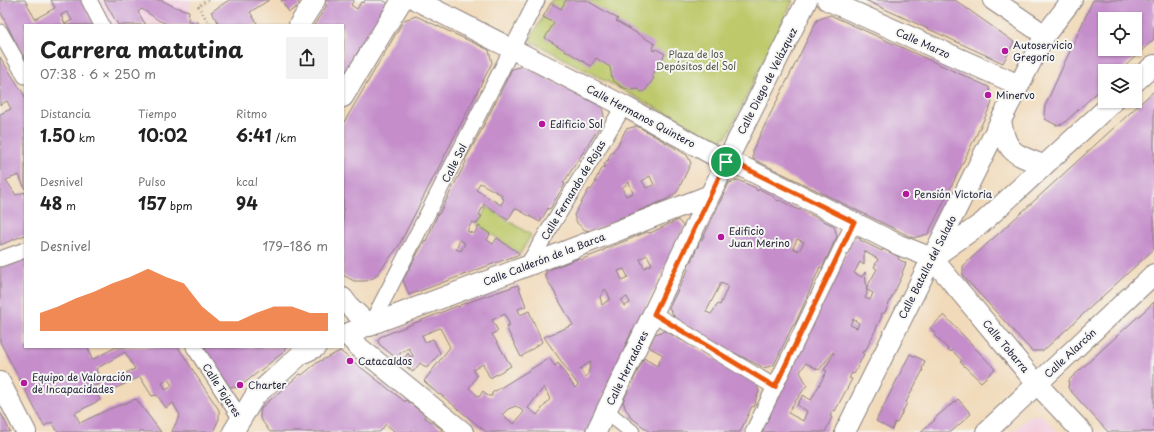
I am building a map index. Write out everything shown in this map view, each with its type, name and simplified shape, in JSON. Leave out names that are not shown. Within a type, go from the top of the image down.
[{"type":"street","points":[[89,0],[101,24]]},
{"type":"street","points":[[300,24],[315,0]]},
{"type":"street","points":[[344,95],[402,0]]},
{"type":"street","name":"Calle Hermanos Quintero","points":[[416,0],[513,48],[637,113],[726,162],[743,167],[898,245],[932,258]]},
{"type":"street","name":"Calle Sol","points":[[370,326],[537,0]]},
{"type":"street","name":"Calle Diego de Velázquez","points":[[726,162],[807,0]]},
{"type":"street","name":"Calle Marzo","points":[[827,0],[1019,85]]},
{"type":"street","points":[[993,0],[1045,35]]},
{"type":"street","name":"Calle Batalla del Salado","points":[[845,432],[1000,120],[1045,35],[1072,0]]},
{"type":"street","points":[[0,32],[24,74]]},
{"type":"street","points":[[1142,76],[1154,65]]},
{"type":"street","points":[[932,258],[982,223],[1106,108]]},
{"type":"street","name":"Calle Fernando de Rojas","points":[[527,266],[619,114]]},
{"type":"street","points":[[1000,120],[1002,132],[1007,144],[1015,154],[1043,165]]},
{"type":"street","points":[[710,195],[726,162]]},
{"type":"street","name":"Calle Calderón de la Barca","points":[[345,335],[710,195]]},
{"type":"street","name":"Calle Herradores","points":[[596,432],[710,195]]},
{"type":"street","points":[[753,432],[854,222]]},
{"type":"street","points":[[0,259],[24,250]]},
{"type":"street","name":"Calle Tobarra","points":[[932,258],[1037,384],[1082,432]]},
{"type":"street","name":"Calle Alarcón","points":[[986,432],[1154,274]]},
{"type":"street","points":[[344,300],[348,306],[370,326]]},
{"type":"street","points":[[654,314],[775,387]]},
{"type":"street","points":[[345,335],[463,432]]},
{"type":"street","name":"Calle Tejares","points":[[195,348],[242,428]]},
{"type":"street","points":[[242,428],[255,396],[305,349]]},
{"type":"street","points":[[0,382],[26,432]]},
{"type":"street","points":[[606,411],[632,432]]},
{"type":"path","points":[[208,0],[198,6],[209,24]]},
{"type":"shaded area","points":[[96,0],[191,0],[188,21],[198,22],[199,24],[108,24]]},
{"type":"shaded area","points":[[1031,415],[1042,415],[1057,432],[1012,432]]},
{"type":"green space","name":"Plaza de los Depósitos del Sol","points":[[553,0],[793,0],[727,136],[718,141],[529,40]]},
{"type":"green space","points":[[487,207],[531,235],[520,254],[477,224]]},
{"type":"building","points":[[0,0],[25,0],[35,19],[55,8],[51,0],[82,0],[94,24],[65,24],[24,24],[24,59],[0,11]],"holes":[[[67,12],[72,20],[65,24],[61,15]]]},
{"type":"building","points":[[104,0],[161,0],[175,7],[189,11],[188,21],[198,22],[199,24],[167,24],[142,9],[138,12],[145,24],[117,24]]},
{"type":"building","points":[[229,0],[269,0],[250,12],[257,23],[256,24],[219,24],[211,12]]},
{"type":"building","points":[[281,0],[301,0],[298,2],[300,5],[289,12]]},
{"type":"building","points":[[326,0],[354,0],[351,5],[357,9],[361,2],[363,3],[365,0],[382,0],[388,3],[379,17],[382,19],[373,33],[371,31],[356,55],[358,57],[350,71],[348,69],[344,75],[344,24],[315,24],[327,5],[324,3]]},
{"type":"building","points":[[566,0],[586,0],[618,19],[616,21],[655,44],[652,50],[655,51],[656,49],[665,54],[652,76],[654,78],[645,91],[641,92],[639,89],[631,90],[621,87],[612,79],[610,67],[596,58],[591,66],[545,38],[554,23],[543,17],[551,3],[561,9]]},
{"type":"building","points":[[865,0],[955,0],[1014,42],[1003,63]]},
{"type":"building","points":[[1093,0],[1154,0],[1154,39],[1142,50],[1142,12],[1098,12],[1098,56],[1136,56],[1127,64],[1098,64],[1098,92],[1063,124],[1056,125],[1045,119],[1045,106]]},
{"type":"building","points":[[830,15],[989,87],[992,103],[928,234],[913,238],[753,159],[753,149],[817,20]]},
{"type":"building","points":[[416,16],[489,50],[492,63],[398,247],[375,277],[366,281],[354,281],[344,276],[344,122],[404,20]]},
{"type":"building","points":[[0,57],[24,94],[24,187],[19,175],[6,180],[16,195],[24,192],[24,235],[0,245],[0,114],[11,109],[7,101],[0,105]]},
{"type":"building","points":[[524,66],[602,107],[604,116],[600,126],[563,183],[565,184],[550,209],[548,208],[540,222],[515,208],[508,220],[484,204],[479,215],[482,216],[477,224],[472,222],[467,231],[474,234],[479,226],[490,234],[487,240],[493,244],[497,238],[520,254],[409,295],[403,280],[425,240],[426,241],[438,214],[466,162],[465,160],[512,69]],"holes":[[[480,183],[502,195],[501,197],[504,199],[501,205],[476,190]],[[460,240],[465,243],[461,251],[456,249]]]},
{"type":"building","points":[[1154,91],[1154,249],[1043,351],[1032,351],[963,276],[963,266],[1135,108],[1142,108],[1142,102]]},
{"type":"building","points":[[637,126],[687,155],[691,163],[677,192],[667,199],[591,231],[585,230],[577,223],[574,215],[589,189],[591,190],[596,182],[595,181],[598,175],[599,176],[611,153],[613,153],[618,145],[626,129]],"holes":[[[650,176],[654,185],[646,188],[642,181]],[[629,182],[633,193],[626,196],[622,188]]]},
{"type":"building","points":[[738,180],[756,188],[758,191],[759,189],[771,195],[778,201],[779,200],[834,226],[837,236],[822,268],[820,267],[795,324],[793,325],[774,365],[764,368],[727,349],[726,350],[717,343],[697,333],[697,331],[675,318],[669,308],[688,270],[689,262],[691,262],[693,255],[695,255],[699,240],[702,240],[729,183]],"holes":[[[797,239],[804,242],[799,251],[793,248]],[[721,283],[728,286],[720,305],[718,304],[711,314],[706,312]]]},
{"type":"building","points":[[678,220],[684,227],[634,331],[632,331],[624,348],[626,349],[611,383],[608,382],[607,384],[609,387],[605,388],[607,391],[606,394],[601,396],[603,400],[598,412],[593,414],[595,417],[593,421],[588,424],[591,427],[589,429],[585,429],[587,432],[486,432],[440,394],[439,395],[424,381],[450,347],[440,328],[422,335],[425,342],[433,339],[440,353],[427,368],[420,363],[413,372],[379,344],[378,340],[380,337],[457,306],[459,307],[460,305],[518,285],[526,306],[518,309],[520,315],[529,311],[542,342],[521,357],[506,327],[510,326],[505,314],[492,320],[498,331],[492,334],[511,366],[490,378],[483,364],[473,370],[477,376],[469,388],[479,397],[483,391],[488,396],[492,396],[492,393],[549,358],[555,366],[558,363],[575,388],[578,385],[544,337],[573,325],[544,274],[546,274],[546,271],[579,258],[581,260],[647,232],[650,233]],"holes":[[[647,255],[652,264],[644,268],[640,259]],[[624,269],[628,277],[622,280],[618,271]],[[605,289],[610,299],[602,305],[600,297]],[[627,297],[630,303],[624,306],[621,300]],[[409,348],[413,356],[410,357],[408,353],[404,359],[400,353]],[[591,361],[588,375],[585,377],[580,369]],[[544,387],[550,399],[537,415],[528,408]],[[516,406],[524,412],[514,424],[502,415],[508,409]]]},
{"type":"building","points":[[854,237],[861,239],[860,240],[882,251],[883,249],[899,257],[898,259],[906,263],[902,273],[903,274],[884,314],[882,313],[881,315],[882,316],[865,352],[863,351],[862,353],[864,354],[854,374],[852,373],[849,378],[852,379],[835,411],[833,410],[830,416],[832,417],[825,432],[757,432]],"holes":[[[864,251],[878,259],[874,267],[877,269],[866,288],[865,272],[862,277],[854,273],[860,262],[864,265]],[[867,289],[873,293],[870,300],[865,298]],[[853,319],[859,323],[857,328],[850,325]],[[833,352],[834,353],[824,370],[827,371],[811,400],[803,395],[797,405],[807,411],[803,421],[788,413],[807,385],[800,372],[806,363],[819,370]]]},
{"type":"building","points":[[24,258],[24,348],[88,348],[92,360],[114,348],[179,348],[219,410],[219,419],[213,432],[172,432],[180,415],[173,403],[166,408],[157,395],[152,396],[140,377],[105,393],[101,383],[93,387],[100,400],[75,413],[80,423],[107,410],[136,399],[161,432],[58,432],[52,422],[44,426],[0,342],[0,267]],"holes":[[[125,352],[135,369],[101,383],[96,369]],[[168,379],[172,386],[166,390],[162,383]]]},
{"type":"building","points":[[1154,302],[1154,432],[1108,432],[1068,388],[1069,380]]},
{"type":"building","points":[[944,315],[995,369],[981,382],[960,362],[962,361],[952,350],[951,352],[934,335],[936,334],[930,328]]},
{"type":"building","points":[[665,331],[683,341],[684,340],[714,359],[719,360],[718,361],[757,384],[759,392],[755,401],[756,402],[754,407],[752,406],[740,432],[650,432],[629,416],[630,414],[626,410],[623,401],[644,358],[657,366],[663,355],[649,347],[655,334]]},
{"type":"building","points":[[203,348],[286,348],[285,351],[238,388],[228,386]]},
{"type":"building","points":[[340,351],[405,402],[406,400],[425,415],[424,417],[442,429],[442,432],[393,432],[394,431],[386,424],[380,432],[270,432],[260,418],[262,407],[300,374],[302,375],[318,362]]},
{"type":"building","points":[[910,354],[925,361],[923,370],[897,423],[895,422],[892,430],[876,421]]},
{"type":"building","points":[[958,399],[971,414],[951,432],[920,432],[935,420],[934,419]]},
{"type":"building","points":[[0,412],[6,423],[10,432],[0,432]]},
{"type":"place","name":"Autoservicio Gregorio","points":[[1005,51]]},
{"type":"place","name":"Minervo","points":[[988,95]]},
{"type":"place","name":"Edificio Sol","points":[[542,124]]},
{"type":"place","name":"Pensión Victoria","points":[[906,194]]},
{"type":"place","name":"Edificio Juan Merino","points":[[721,237]]},
{"type":"place","name":"Catacaldos","points":[[350,361]]},
{"type":"place","name":"Equipo de Valoración de Incapacidades","points":[[24,383]]},
{"type":"place","name":"Charter","points":[[240,385]]},
{"type":"route","points":[[726,162],[743,167],[854,222],[775,387],[654,314],[726,162]]}]
